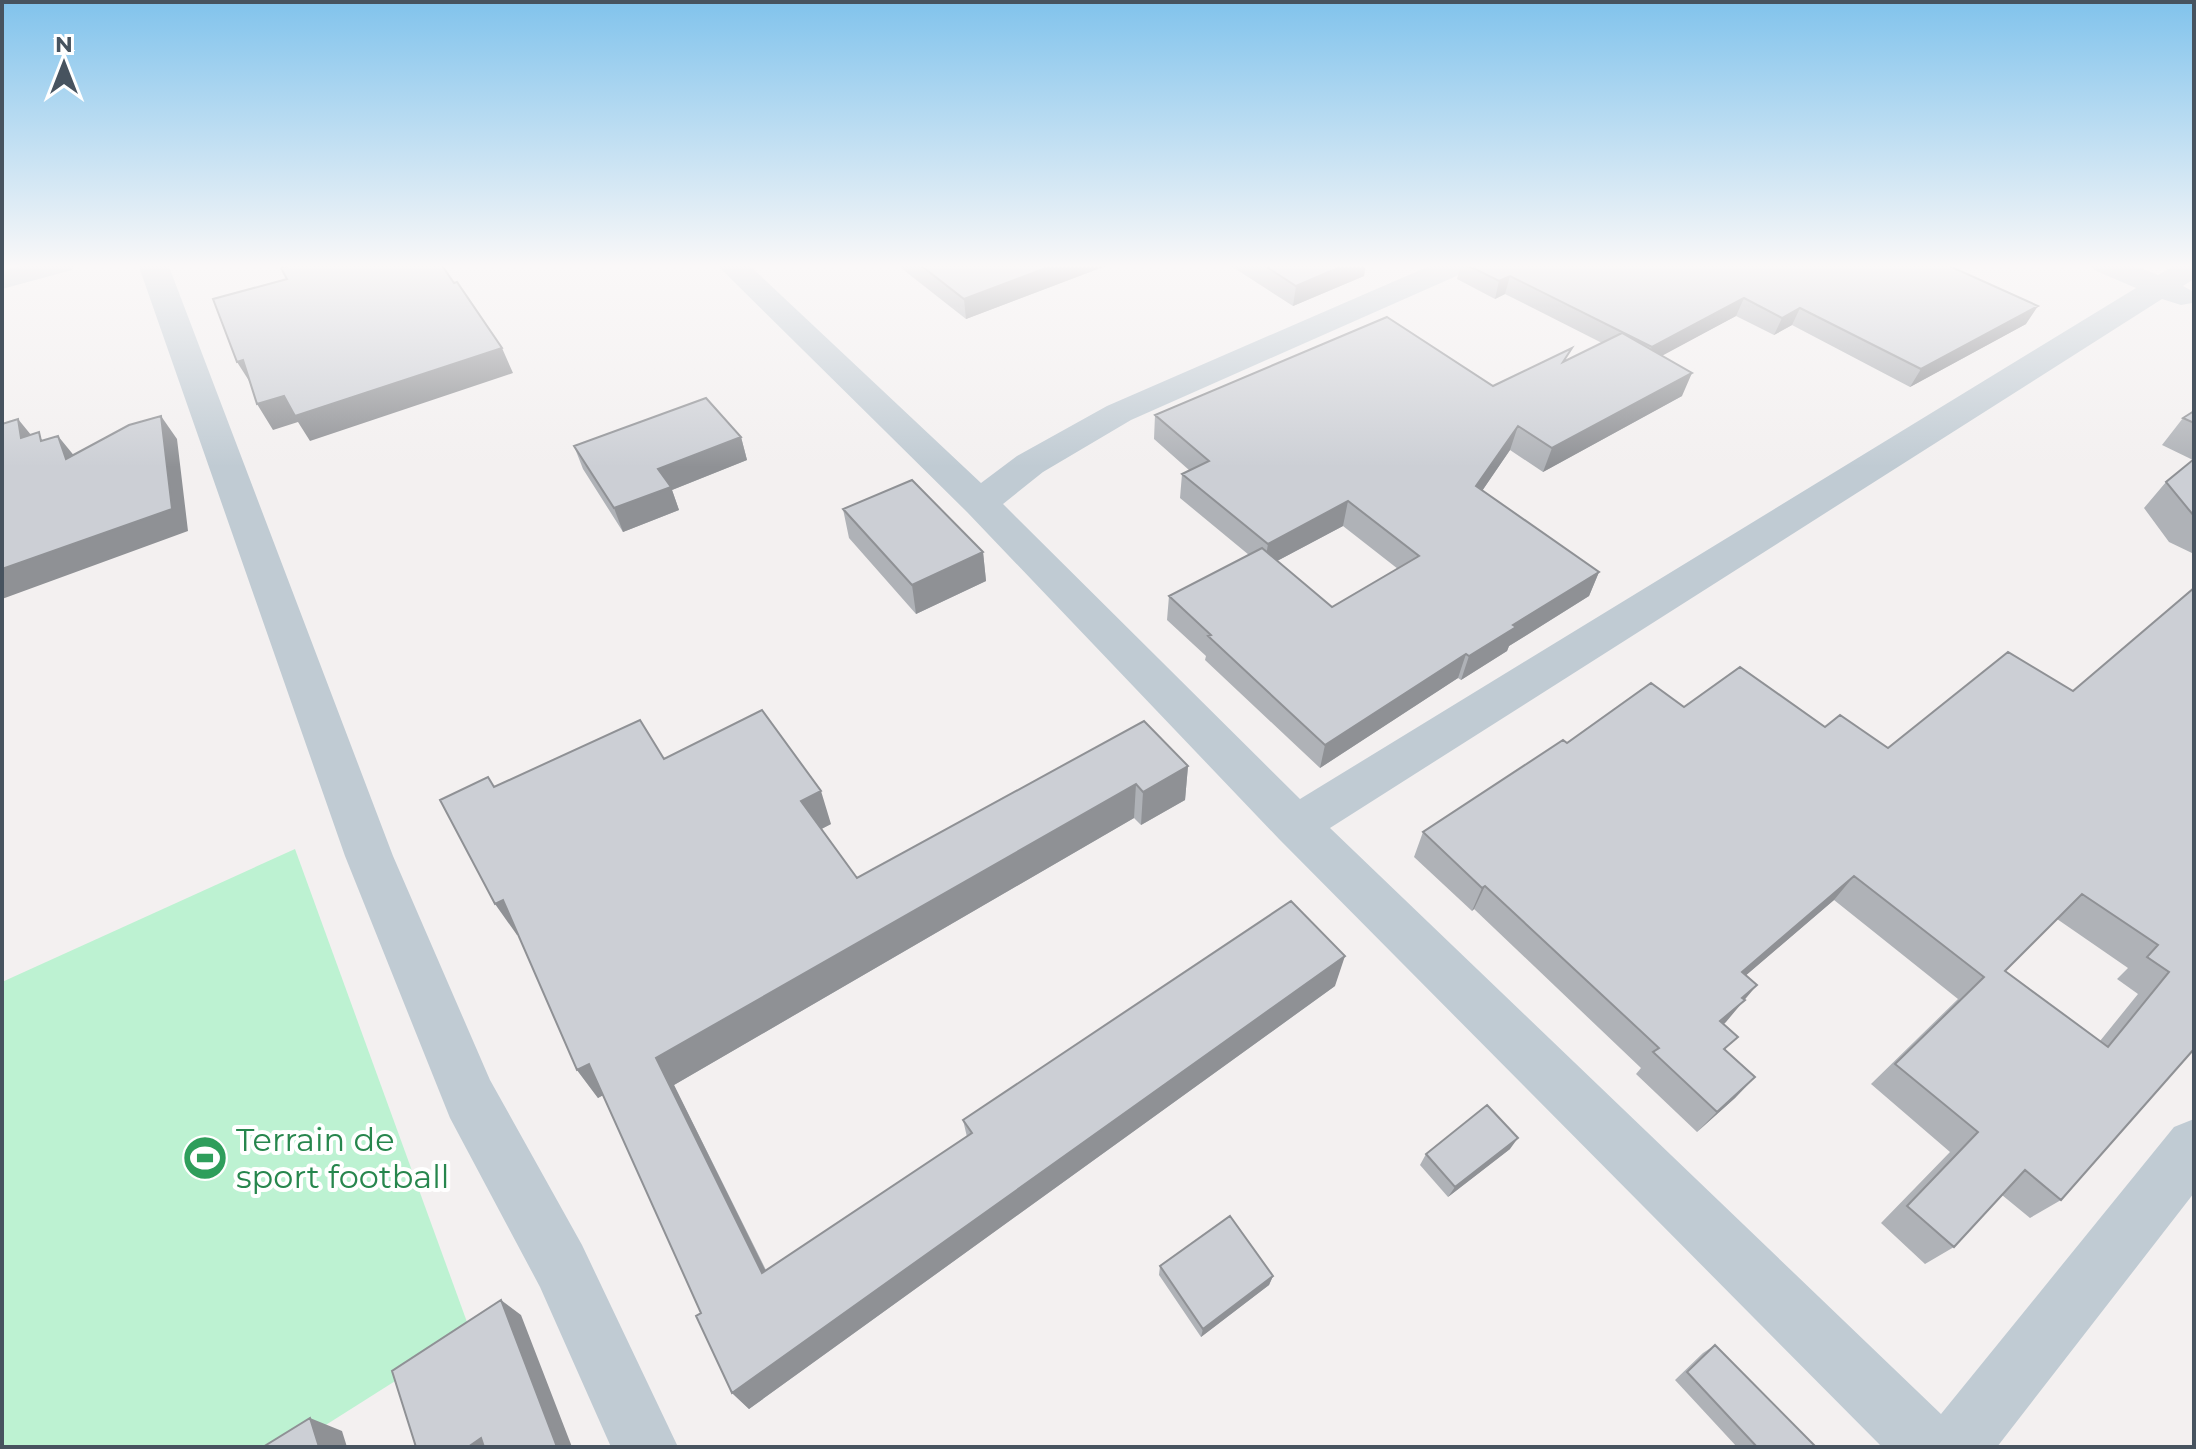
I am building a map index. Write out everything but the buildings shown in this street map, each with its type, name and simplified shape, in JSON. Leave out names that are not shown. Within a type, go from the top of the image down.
[{"type":"street","points":[[178,332],[374,870],[470,1099],[561,1266],[645,1447]]},
{"type":"street","points":[[801,332],[980,503],[1296,825],[1928,1447]]},
{"type":"street","points":[[980,503],[1030,464],[1119,413],[1305,332]]},
{"type":"street","points":[[1296,825],[2117,332]]},
{"type":"street","points":[[1956,1447],[2194,1147]]},
{"type":"green space","name":"Terrain de sport football","points":[[295,849],[471,1333],[291,1447],[2,1447],[2,982]]},
{"type":"place","name":"Terrain de sport football","points":[[205,1158]]}]
